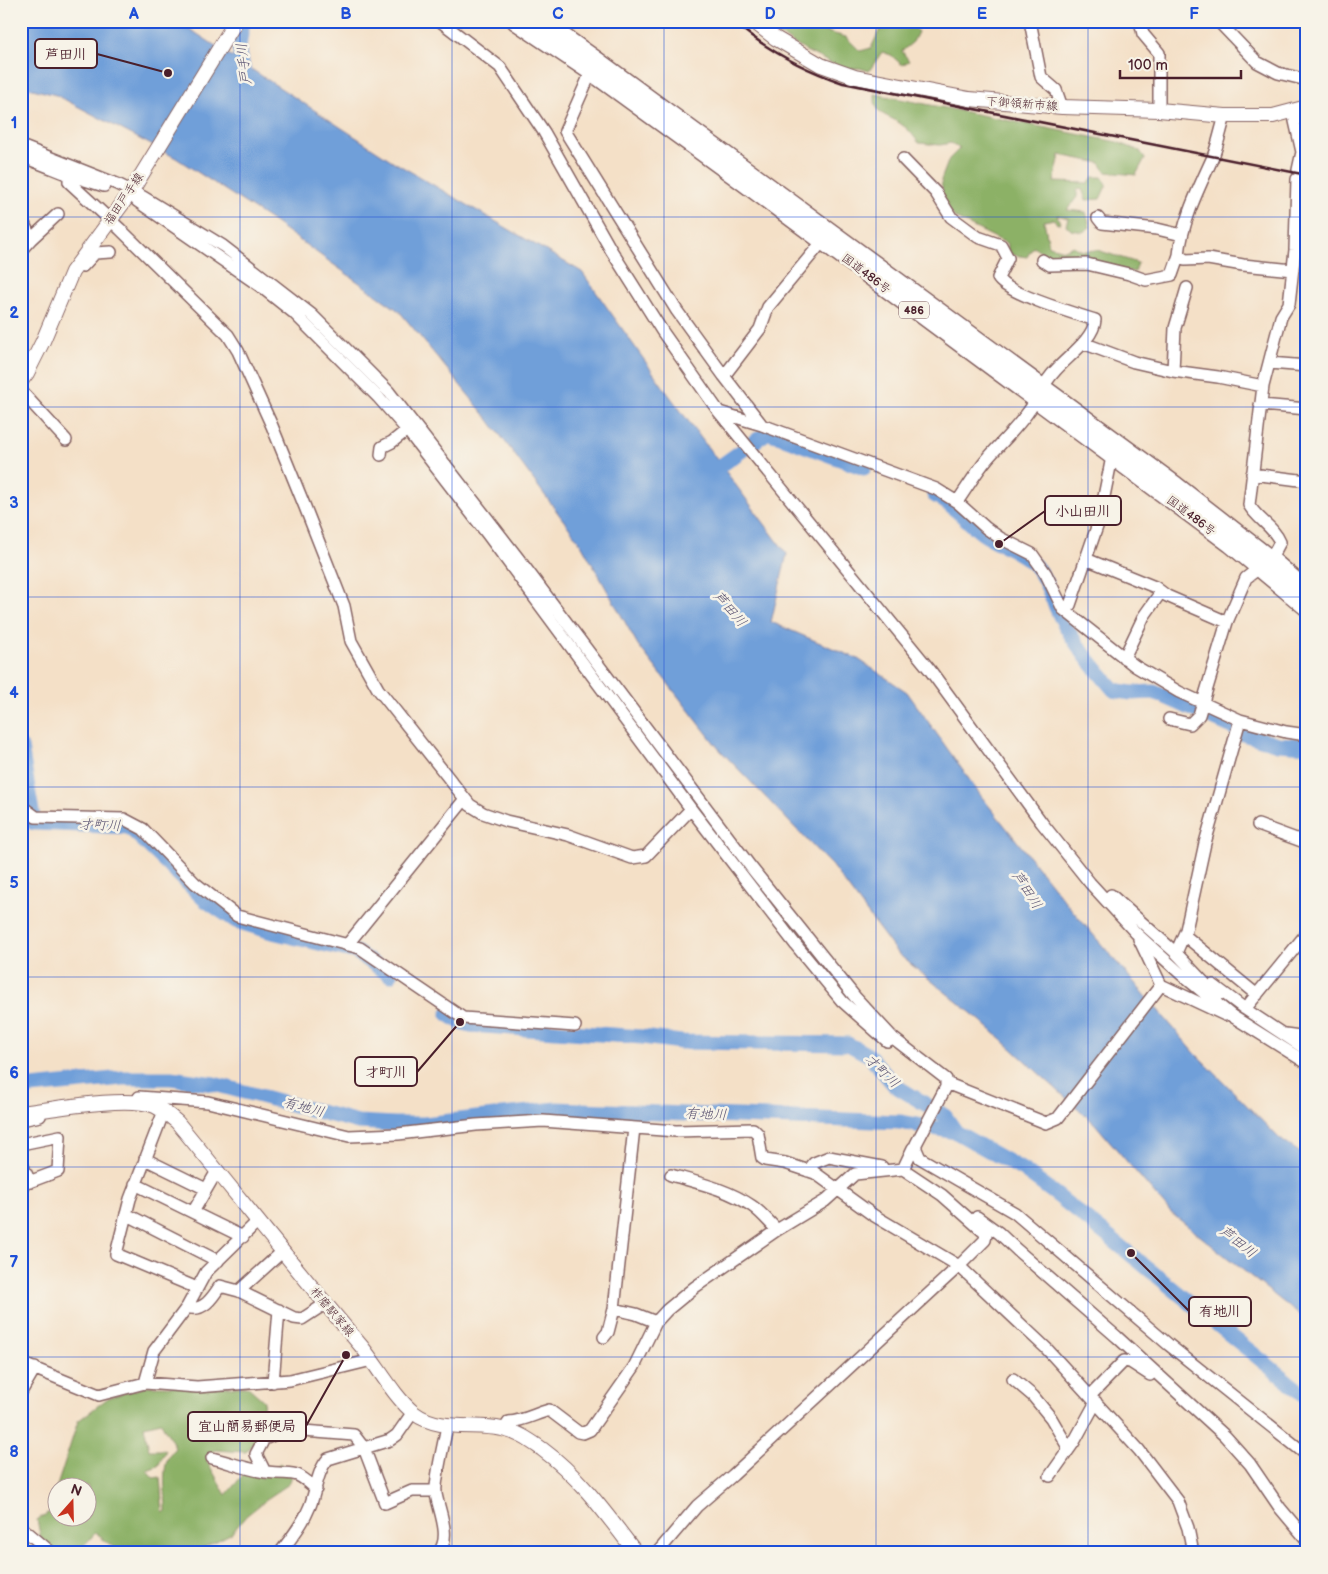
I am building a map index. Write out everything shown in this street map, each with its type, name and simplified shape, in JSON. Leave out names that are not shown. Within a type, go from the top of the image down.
[{"type":"highway","name":"国道486号","points":[[515,21],[536,24],[748,170],[1039,394],[1112,457],[1307,590]]},
{"type":"highway","name":"国道486号","points":[[536,24],[591,72],[822,242],[1039,394],[1176,485],[1265,563],[1307,608]]},
{"type":"main road","name":"福田戸手線","points":[[21,380],[43,341],[72,272],[132,190],[236,21]]},
{"type":"main road","name":"下御領新市線","points":[[753,21],[775,38],[821,65],[855,76],[969,100],[1062,107],[1159,110],[1225,116],[1273,116],[1307,107]]},
{"type":"main road","name":"柞磨駅家線","points":[[21,1113],[123,1102],[153,1106],[164,1111],[177,1122],[218,1171],[372,1360],[403,1402],[422,1418],[447,1425],[504,1429],[523,1435],[559,1462],[586,1488],[636,1553]]},
{"type":"street","points":[[440,21],[500,66],[544,132],[611,250],[662,331],[719,412],[930,670],[1042,823],[1090,883],[1136,933],[1180,974],[1307,1063]]},
{"type":"street","points":[[1030,21],[1041,77],[1056,90],[1062,107]]},
{"type":"street","points":[[1140,21],[1143,34],[1159,53],[1159,110]]},
{"type":"street","points":[[1218,21],[1257,62],[1278,73],[1307,80]]},
{"type":"street","points":[[591,72],[565,131],[677,311],[724,376],[762,424]]},
{"type":"street","points":[[1042,260],[1050,265],[1087,264],[1146,280],[1172,275],[1179,255],[1182,235],[1205,171],[1213,156],[1225,116]]},
{"type":"street","points":[[1169,719],[1190,724],[1201,708],[1227,622],[1246,578],[1265,563],[1280,542],[1277,534],[1254,514],[1249,506],[1262,386],[1281,317],[1290,304],[1295,250],[1298,175],[1302,152],[1295,121],[1307,116]]},
{"type":"street","points":[[21,146],[132,190],[223,246],[311,314],[389,392],[518,558],[750,866],[855,997],[893,1038],[946,1083],[1046,1123],[1058,1118],[1161,985]]},
{"type":"street","points":[[21,156],[69,175],[107,187],[132,190]]},
{"type":"street","points":[[903,159],[936,193],[951,217],[978,237],[1001,245],[1008,258],[998,278],[1001,283],[1027,296],[1095,320],[1094,326],[1083,343],[1054,371],[1016,428],[987,459],[957,502]]},
{"type":"street","points":[[69,175],[69,182],[228,335],[238,351],[272,426],[340,598],[350,641],[378,689],[470,805],[483,813],[506,821],[568,835],[632,858],[646,856],[691,809]]},
{"type":"street","points":[[132,190],[134,198],[142,205],[260,286],[294,313],[378,397],[407,430],[691,809],[842,1001],[886,1041],[893,1038]]},
{"type":"street","points":[[21,250],[31,238],[58,214]]},
{"type":"street","points":[[21,217],[31,238]]},
{"type":"street","points":[[1098,218],[1102,223],[1157,229],[1182,235]]},
{"type":"street","points":[[724,376],[760,329],[768,307],[822,242]]},
{"type":"street","points":[[1295,250],[1307,246]]},
{"type":"street","points":[[77,264],[82,267],[95,253],[111,252]]},
{"type":"street","points":[[1179,255],[1186,260],[1208,259],[1293,270]]},
{"type":"street","points":[[1173,371],[1175,328],[1187,288]]},
{"type":"street","points":[[1083,343],[1134,362],[1173,371],[1218,377],[1262,386]]},
{"type":"street","points":[[1268,363],[1307,366]]},
{"type":"street","points":[[372,376],[372,381],[379,393],[378,397]]},
{"type":"street","points":[[21,391],[66,440]]},
{"type":"street","points":[[1260,405],[1307,409]]},
{"type":"street","points":[[719,412],[762,424],[936,489],[957,502],[1000,538],[1032,554],[1046,574],[1063,609],[1124,658],[1160,682],[1179,692],[1201,708],[1239,727],[1307,735]]},
{"type":"street","points":[[381,455],[382,446],[392,442],[407,430]]},
{"type":"street","points":[[1063,609],[1070,605],[1099,521],[1112,457]]},
{"type":"street","points":[[1252,474],[1307,481]]},
{"type":"street","points":[[1086,559],[1155,587],[1161,592],[1227,622]]},
{"type":"street","points":[[1124,658],[1144,616],[1161,592]]},
{"type":"street","points":[[1176,953],[1184,935],[1205,843],[1239,727]]},
{"type":"street","points":[[347,945],[465,799]]},
{"type":"street","points":[[21,806],[36,817],[124,820],[143,829],[195,884],[237,916],[360,948],[463,1018],[575,1026]]},
{"type":"street","points":[[1258,825],[1307,843]]},
{"type":"street","points":[[1090,883],[1095,882],[1176,953],[1203,980],[1209,982],[1238,1013],[1278,1032],[1307,1050]]},
{"type":"street","points":[[1136,933],[1161,985],[1225,1015],[1238,1013],[1257,995],[1307,933]]},
{"type":"street","points":[[1184,935],[1257,995]]},
{"type":"street","points":[[1278,1032],[1292,1036],[1307,1037]]},
{"type":"street","points":[[903,1169],[908,1155],[916,1146],[946,1083]]},
{"type":"street","points":[[123,1102],[132,1097],[208,1102],[349,1136],[398,1134],[476,1124],[543,1121],[676,1131],[753,1129],[758,1134],[762,1158],[815,1173],[881,1220],[959,1266],[1046,1348],[1139,1450],[1178,1501],[1188,1528],[1193,1553]]},
{"type":"street","points":[[21,1120],[59,1111],[62,1108]]},
{"type":"street","points":[[164,1111],[135,1184],[116,1254],[197,1288]]},
{"type":"street","points":[[604,1338],[608,1332],[614,1308],[634,1128]]},
{"type":"street","points":[[21,1144],[60,1136],[58,1171],[26,1184],[21,1162]]},
{"type":"street","points":[[916,1146],[920,1158],[1014,1213],[1169,1345],[1307,1455]]},
{"type":"street","points":[[808,1171],[814,1162],[829,1157],[880,1166],[886,1170]]},
{"type":"street","points":[[145,1159],[206,1189]]},
{"type":"street","points":[[504,1429],[509,1422],[520,1421],[549,1410],[578,1432],[583,1433],[590,1430],[634,1368],[656,1322],[667,1310],[695,1287],[777,1230],[825,1201],[855,1174],[903,1169],[942,1195],[986,1234],[985,1240],[959,1266],[697,1506],[657,1553]]},
{"type":"street","points":[[192,1212],[218,1171]]},
{"type":"street","points":[[671,1175],[715,1187],[736,1196],[754,1207],[777,1230]]},
{"type":"street","points":[[135,1184],[243,1237]]},
{"type":"street","points":[[942,1195],[953,1198],[998,1233],[1225,1436],[1250,1464],[1280,1508],[1307,1540]]},
{"type":"street","points":[[126,1214],[218,1261]]},
{"type":"street","points":[[145,1383],[154,1351],[187,1308],[206,1272],[258,1221]]},
{"type":"street","points":[[239,1291],[283,1251]]},
{"type":"street","points":[[187,1308],[198,1308],[208,1303],[220,1286],[239,1291],[294,1318],[302,1319],[325,1304]]},
{"type":"street","points":[[614,1308],[656,1322]]},
{"type":"street","points":[[272,1382],[279,1310]]},
{"type":"street","points":[[21,1363],[99,1396],[145,1383],[197,1387],[290,1380],[372,1360]]},
{"type":"street","points":[[1050,1476],[1069,1449],[1092,1399],[1124,1361],[1130,1362],[1161,1383],[1166,1382]]},
{"type":"street","points":[[21,1392],[35,1368]]},
{"type":"street","points":[[1012,1379],[1033,1396],[1051,1418],[1069,1449]]},
{"type":"street","points":[[280,1553],[300,1526],[316,1489],[322,1466],[328,1459],[390,1440],[397,1435],[414,1412]]},
{"type":"street","points":[[438,1553],[445,1542],[443,1522],[436,1491],[447,1425]]},
{"type":"street","points":[[265,1472],[256,1454],[264,1439],[292,1427],[303,1431],[354,1435],[364,1448],[385,1503],[412,1491],[436,1491]]},
{"type":"street","points":[[212,1458],[265,1472],[291,1472],[302,1477],[316,1489]]},
{"type":"street","points":[[21,1527],[52,1553]]},
{"type":"green space","points":[[757,21],[815,21],[823,31],[846,37],[860,51],[871,48],[880,29],[889,21],[916,21],[913,25],[918,32],[913,42],[902,51],[909,61],[902,65],[891,55],[882,52],[869,71],[859,68],[845,70],[806,51]]},
{"type":"green space","points":[[875,94],[1117,142],[1140,151],[1145,158],[1136,175],[1106,172],[1100,163],[1060,155],[1054,182],[1088,183],[1093,177],[1102,177],[1107,184],[1100,199],[1086,200],[1082,189],[1077,190],[1077,197],[1067,210],[1086,212],[1090,227],[1083,232],[1071,230],[1066,225],[1068,218],[1057,215],[1060,223],[1057,224],[1054,219],[1044,221],[1049,246],[1064,250],[1073,246],[1083,251],[1097,250],[1138,263],[1135,272],[1054,262],[1041,257],[1041,251],[1033,247],[1027,257],[1007,254],[1008,244],[955,218],[944,203],[941,180],[949,159],[960,148],[951,143],[940,145],[919,143],[905,127],[879,111],[875,101]]},
{"type":"green space","points":[[148,1386],[248,1387],[264,1401],[259,1437],[246,1452],[214,1450],[207,1461],[226,1495],[247,1470],[262,1478],[280,1463],[292,1476],[289,1484],[246,1516],[232,1533],[199,1550],[198,1553],[121,1553],[95,1533],[83,1546],[73,1552],[61,1553],[53,1551],[42,1544],[37,1520],[48,1513],[48,1526],[98,1526],[98,1476],[60,1476],[78,1421],[108,1398]],"holes":[[[161,1422],[175,1448],[170,1454],[165,1469],[166,1511],[163,1513],[160,1477],[153,1478],[147,1470],[158,1466],[166,1450],[149,1450],[144,1426]]]},
{"type":"water","points":[[21,21],[167,21],[188,28],[394,162],[582,272],[669,395],[787,554],[771,622],[858,659],[907,692],[981,796],[1072,910],[1194,1052],[1281,1140],[1307,1157],[1307,1321],[1170,1212],[1095,1124],[981,1021],[897,953],[832,866],[719,749],[638,645],[581,544],[489,420],[399,311],[271,220],[176,158],[56,95],[21,86]]},
{"type":"waterway","name":"戸手川","points":[[243,21],[239,47],[246,83]]},
{"type":"waterway","name":"戸手川","points":[[232,38],[240,64]]},
{"type":"waterway","points":[[705,477],[768,432],[864,468]]},
{"type":"waterway","points":[[934,495],[953,508],[982,533],[1022,555],[1036,566],[1044,579],[1060,616],[1078,646],[1114,690],[1131,693],[1154,692],[1230,726],[1243,734],[1278,744],[1307,746]]},
{"type":"waterway","name":"才町川","points":[[21,747],[34,823],[129,827],[205,900],[236,921],[272,932],[356,952],[390,975]]},
{"type":"waterway","name":"才町川","points":[[448,1014],[460,1022],[470,1025],[642,1037],[681,1042],[848,1044],[870,1056],[894,1085],[945,1116],[956,1132]]},
{"type":"waterway","name":"有地川","points":[[21,1088],[123,1078],[171,1078],[214,1084],[358,1122],[395,1124],[424,1124],[556,1109],[900,1122],[956,1132],[1023,1170],[1058,1196],[1307,1397]]},
{"type":"railway","points":[[733,21],[758,41],[785,58],[843,83],[1307,175]]},
{"type":"place","name":"芦田川","points":[[168,73]]},
{"type":"place","name":"小山田川","points":[[999,544]]},
{"type":"place","name":"才町川","points":[[460,1022]]},
{"type":"place","name":"有地川","points":[[1131,1253]]},
{"type":"place","name":"宜山簡易郵便局","points":[[346,1355]]}]
